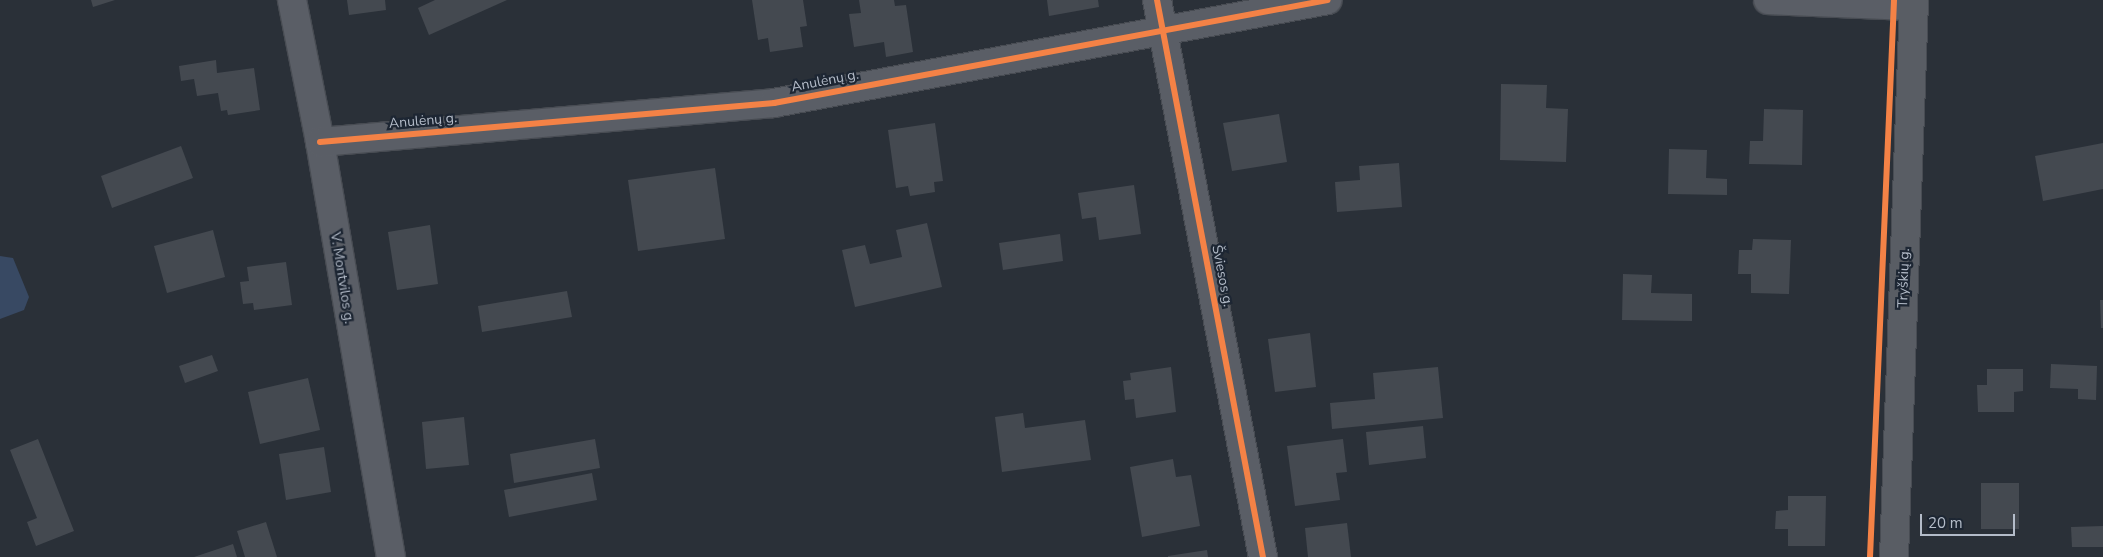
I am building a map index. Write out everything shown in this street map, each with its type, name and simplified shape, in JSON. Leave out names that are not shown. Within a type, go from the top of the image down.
[{"type":"main road","name":"Tryškių g.","points":[[1894,557],[1914,3]]},
{"type":"street","name":"V. Montvilos g.","points":[[292,0],[320,142],[391,557]]},
{"type":"street","name":"Šviesos g.","points":[[1157,0],[1263,557]]},
{"type":"street","name":"Anulėnų g.","points":[[320,142],[774,103],[1328,0]]},
{"type":"street","points":[[1768,0],[1914,3]]},
{"type":"water","points":[[0,256],[13,258],[29,297],[24,310],[0,319]]},
{"type":"building","points":[[91,0],[115,0],[93,7]]},
{"type":"building","points":[[347,0],[385,0],[386,10],[349,15]]},
{"type":"building","points":[[435,0],[507,0],[429,35],[418,8]]},
{"type":"building","points":[[752,0],[803,0],[807,26],[800,27],[803,47],[770,52],[768,38],[758,40]]},
{"type":"building","points":[[859,0],[894,0],[895,6],[906,5],[913,52],[886,57],[884,42],[854,47],[849,14],[861,13]]},
{"type":"building","points":[[1047,0],[1098,0],[1099,7],[1049,16]]},
{"type":"building","points":[[216,60],[217,73],[254,68],[260,110],[228,115],[227,110],[221,111],[218,93],[197,96],[194,79],[181,81],[179,66]]},
{"type":"building","points":[[1501,84],[1547,85],[1546,108],[1568,109],[1566,162],[1500,160]]},
{"type":"building","points":[[1764,109],[1803,110],[1802,165],[1749,164],[1750,141],[1763,141]]},
{"type":"building","points":[[1279,114],[1287,162],[1232,171],[1223,123]]},
{"type":"building","points":[[935,123],[943,181],[934,182],[935,192],[910,196],[908,186],[896,188],[888,130]]},
{"type":"building","points":[[2103,143],[2103,189],[2043,201],[2035,156]]},
{"type":"building","points":[[181,146],[193,178],[112,208],[101,176]]},
{"type":"building","points":[[1669,149],[1707,150],[1706,178],[1727,179],[1727,195],[1668,194]]},
{"type":"building","points":[[1399,163],[1402,207],[1337,212],[1335,182],[1360,180],[1359,166]]},
{"type":"building","points":[[715,168],[725,239],[638,251],[628,180]]},
{"type":"building","points":[[1134,185],[1141,234],[1099,240],[1096,217],[1082,219],[1078,193]]},
{"type":"building","points":[[927,223],[942,287],[855,307],[842,250],[865,245],[870,264],[902,257],[896,230]]},
{"type":"building","points":[[430,225],[438,284],[397,290],[388,232]]},
{"type":"building","points":[[213,230],[225,277],[167,293],[154,246]]},
{"type":"building","points":[[1060,234],[1063,261],[1003,270],[999,243]]},
{"type":"building","points":[[1753,239],[1791,240],[1789,294],[1751,293],[1751,274],[1738,274],[1739,250],[1752,250]]},
{"type":"building","points":[[286,262],[292,305],[254,310],[253,303],[243,304],[240,282],[249,281],[247,267]]},
{"type":"building","points":[[1623,274],[1652,275],[1651,293],[1692,294],[1692,321],[1622,320]]},
{"type":"building","points":[[567,291],[572,317],[482,332],[478,306]]},
{"type":"building","points":[[2100,300],[2103,300],[2103,328],[2101,328]]},
{"type":"building","points":[[1310,333],[1316,387],[1275,392],[1268,339]]},
{"type":"building","points":[[212,355],[218,371],[185,383],[179,366]]},
{"type":"building","points":[[2051,364],[2097,366],[2096,400],[2078,399],[2078,389],[2050,388]]},
{"type":"building","points":[[1171,367],[1176,412],[1136,418],[1134,399],[1125,400],[1123,381],[1131,380],[1130,373]]},
{"type":"building","points":[[1438,367],[1443,418],[1332,429],[1330,403],[1375,399],[1373,373]]},
{"type":"building","points":[[1987,369],[2023,369],[2023,391],[2014,392],[2014,412],[1978,412],[1977,385],[1987,385]]},
{"type":"building","points":[[308,378],[320,430],[260,444],[248,392]]},
{"type":"building","points":[[1023,413],[1025,428],[1085,420],[1091,460],[1002,472],[995,417]]},
{"type":"building","points":[[464,417],[469,465],[426,469],[422,422]]},
{"type":"building","points":[[1423,426],[1426,458],[1369,465],[1366,432]]},
{"type":"building","points":[[38,439],[74,531],[36,546],[27,522],[37,518],[10,450]]},
{"type":"building","points":[[595,439],[600,468],[514,483],[510,454]]},
{"type":"building","points":[[1343,439],[1347,472],[1336,473],[1340,500],[1295,506],[1287,446]]},
{"type":"building","points":[[324,447],[331,492],[286,500],[279,454]]},
{"type":"building","points":[[1173,459],[1176,477],[1191,475],[1200,526],[1142,537],[1130,467]]},
{"type":"building","points":[[592,473],[597,500],[509,517],[504,490]]},
{"type":"building","points":[[1981,483],[2019,483],[2019,529],[1981,529]]},
{"type":"building","points":[[1788,496],[1826,496],[1825,546],[1788,546],[1788,529],[1775,529],[1776,511],[1788,510]]},
{"type":"building","points":[[266,522],[277,557],[245,557],[237,531]]},
{"type":"building","points":[[1347,523],[1351,557],[1308,557],[1305,528]]},
{"type":"building","points":[[2103,526],[2103,547],[2072,547],[2071,527]]},
{"type":"building","points":[[233,544],[237,557],[194,557]]},
{"type":"building","points":[[1207,550],[1208,557],[1168,557],[1168,556]]},
{"type":"cycle path","points":[[1157,0],[1263,557]]},
{"type":"cycle path","points":[[320,142],[774,103],[1328,0]]},
{"type":"cycle path","points":[[1870,557],[1894,0]]}]
